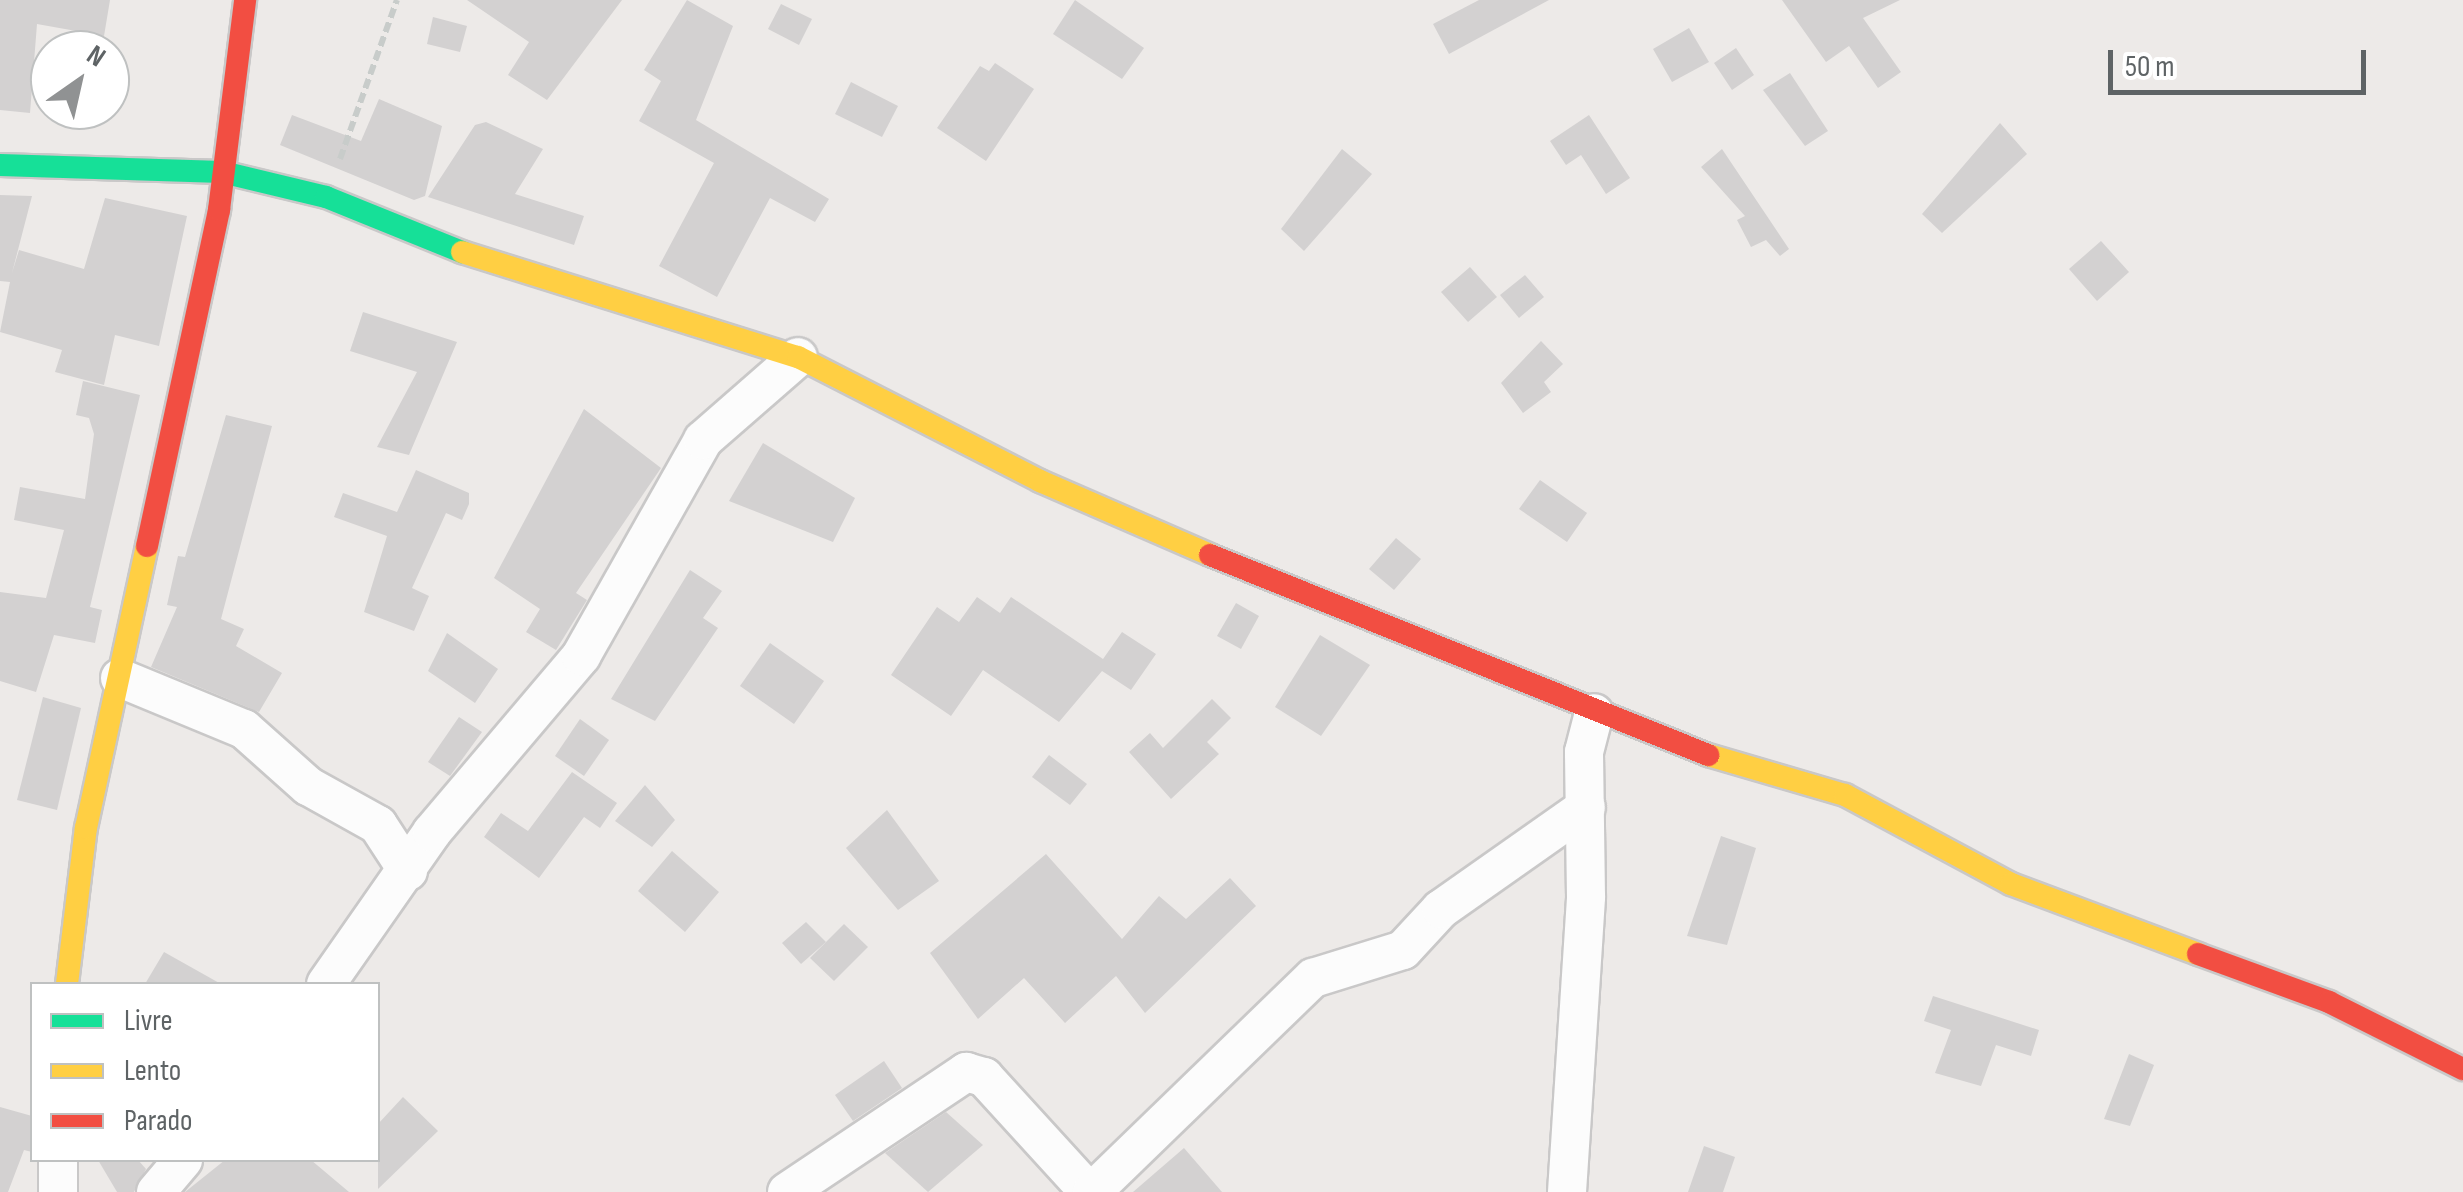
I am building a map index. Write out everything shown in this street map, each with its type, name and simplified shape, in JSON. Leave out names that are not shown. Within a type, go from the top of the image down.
[{"type":"street","points":[[68,982],[86,828],[222,172],[245,0]]},
{"type":"street","points":[[0,165],[222,172],[326,197],[494,266],[637,301],[798,357],[1040,482],[1594,713],[1846,795],[2011,884],[2329,1002],[2463,1068]]},
{"type":"street","points":[[327,982],[408,871],[580,656],[703,440],[798,357]]},
{"type":"street","points":[[120,678],[244,729],[308,786],[378,825],[408,871]]},
{"type":"street","points":[[1567,1192],[1594,713]]},
{"type":"street","points":[[788,1192],[966,1072],[984,1078],[1090,1192],[1314,978],[1403,950],[1441,910],[1586,807]]},
{"type":"street","points":[[58,1162],[58,1192]]},
{"type":"street","points":[[156,1192],[181,1162]]},
{"type":"path","points":[[326,197],[397,0]]},
{"type":"building","points":[[0,0],[110,0],[105,30],[70,30],[37,24],[37,30],[30,30],[30,113],[0,110]]},
{"type":"building","points":[[467,0],[622,0],[547,100],[508,75],[529,42]]},
{"type":"building","points":[[687,0],[733,26],[696,120],[829,199],[815,222],[770,198],[717,297],[659,266],[714,163],[639,121],[661,81],[644,70]]},
{"type":"building","points":[[1075,0],[1144,48],[1122,79],[1053,34]]},
{"type":"building","points":[[1479,0],[1549,0],[1449,54],[1433,24]]},
{"type":"building","points":[[1782,0],[1900,0],[1863,18],[1901,72],[1878,88],[1849,46],[1826,62]]},
{"type":"building","points":[[781,4],[812,19],[799,45],[768,29]]},
{"type":"building","points":[[433,17],[467,26],[460,52],[427,44]]},
{"type":"building","points":[[1689,28],[1709,62],[1672,82],[1653,49]]},
{"type":"building","points":[[1736,48],[1754,75],[1732,90],[1714,63]]},
{"type":"building","points":[[995,63],[1034,89],[986,161],[937,128],[980,66],[989,71]]},
{"type":"building","points":[[1790,73],[1828,131],[1805,146],[1763,90]]},
{"type":"building","points":[[851,82],[898,106],[882,137],[835,114]]},
{"type":"building","points":[[379,99],[442,126],[425,196],[414,200],[280,145],[292,115],[361,141]]},
{"type":"building","points":[[1589,115],[1630,178],[1606,194],[1581,155],[1566,165],[1550,141]]},
{"type":"building","points":[[486,122],[543,149],[515,194],[584,216],[574,245],[428,197],[475,125]]},
{"type":"building","points":[[2000,123],[2027,154],[1942,233],[1922,214]]},
{"type":"building","points":[[1342,149],[1372,174],[1304,251],[1281,229]]},
{"type":"building","points":[[1722,149],[1789,249],[1780,256],[1766,240],[1751,247],[1737,220],[1745,216],[1701,167]]},
{"type":"building","points":[[0,195],[32,196],[12,273],[19,250],[84,269],[105,198],[187,216],[159,346],[115,335],[104,385],[55,372],[62,350],[0,332],[10,282],[0,281]]},
{"type":"building","points":[[2101,241],[2129,272],[2097,301],[2069,269]]},
{"type":"building","points":[[1470,267],[1497,297],[1468,322],[1441,292]]},
{"type":"building","points":[[1525,275],[1544,297],[1519,318],[1500,295]]},
{"type":"building","points":[[363,312],[457,342],[409,455],[377,447],[417,372],[350,351]]},
{"type":"building","points":[[1541,341],[1563,364],[1544,382],[1551,392],[1523,413],[1501,383]]},
{"type":"building","points":[[83,381],[140,395],[90,607],[102,610],[95,643],[54,635],[36,692],[0,681],[0,592],[46,598],[64,530],[14,520],[20,487],[85,499],[94,434],[89,418],[76,415]]},
{"type":"building","points":[[584,409],[661,468],[576,593],[587,600],[556,650],[526,632],[540,609],[494,578]]},
{"type":"building","points":[[226,415],[272,426],[221,619],[244,629],[236,646],[282,673],[259,712],[151,667],[177,607],[167,605],[178,556],[185,557]]},
{"type":"building","points":[[763,443],[855,498],[833,542],[729,501]]},
{"type":"building","points":[[416,470],[469,493],[469,504],[462,520],[446,513],[412,588],[429,596],[414,631],[364,612],[387,536],[334,517],[343,493],[397,512]]},
{"type":"building","points":[[1540,480],[1587,513],[1567,542],[1519,509]]},
{"type":"building","points":[[1396,538],[1421,559],[1394,590],[1369,569]]},
{"type":"building","points":[[690,570],[722,591],[703,618],[718,628],[655,721],[611,699]]},
{"type":"building","points":[[977,597],[1000,613],[1011,597],[1103,659],[1122,632],[1156,654],[1131,690],[1102,671],[1059,722],[983,670],[951,716],[891,675],[937,607],[959,622]]},
{"type":"building","points":[[1236,603],[1259,616],[1241,649],[1217,636]]},
{"type":"building","points":[[447,633],[498,669],[475,703],[428,671]]},
{"type":"building","points":[[1320,635],[1370,665],[1321,736],[1275,707]]},
{"type":"building","points":[[770,643],[824,681],[794,724],[740,686]]},
{"type":"building","points":[[43,697],[81,708],[57,810],[17,800]]},
{"type":"building","points":[[1212,699],[1231,718],[1207,742],[1219,754],[1171,799],[1129,752],[1150,733],[1163,748]]},
{"type":"building","points":[[459,717],[482,732],[450,776],[428,762]]},
{"type":"building","points":[[580,719],[609,740],[584,776],[555,756]]},
{"type":"building","points":[[1049,755],[1087,784],[1070,805],[1032,777]]},
{"type":"building","points":[[572,772],[617,803],[600,828],[584,817],[539,878],[484,837],[501,813],[528,831]]},
{"type":"building","points":[[645,785],[675,820],[652,847],[615,821]]},
{"type":"building","points":[[887,810],[939,881],[898,910],[846,848]]},
{"type":"building","points":[[1721,836],[1756,848],[1727,945],[1687,936]]},
{"type":"building","points":[[672,851],[719,892],[685,932],[638,891]]},
{"type":"building","points":[[1046,854],[1122,939],[1159,896],[1186,919],[1230,878],[1256,906],[1145,1013],[1116,976],[1065,1023],[1024,978],[978,1019],[930,953]]},
{"type":"building","points":[[806,922],[826,942],[801,964],[782,943]]},
{"type":"building","points":[[844,924],[868,947],[834,981],[810,958]]},
{"type":"building","points":[[164,952],[217,982],[146,982]]},
{"type":"building","points":[[1933,996],[2039,1030],[2031,1056],[1996,1045],[1981,1086],[1935,1073],[1951,1030],[1924,1021]]},
{"type":"building","points":[[2129,1054],[2154,1065],[2130,1126],[2104,1119]]},
{"type":"building","points":[[884,1061],[902,1088],[853,1121],[835,1095]]},
{"type":"building","points":[[403,1097],[438,1131],[378,1189],[380,1162],[380,1122]]},
{"type":"building","points":[[0,1107],[30,1115],[30,1152],[24,1150],[8,1192],[0,1192]]},
{"type":"building","points":[[946,1112],[983,1145],[928,1192],[885,1153]]},
{"type":"building","points":[[1704,1146],[1735,1157],[1723,1192],[1688,1192]]},
{"type":"building","points":[[1184,1148],[1222,1192],[1133,1192]]},
{"type":"building","points":[[99,1162],[140,1162],[146,1169],[134,1192],[117,1192]]},
{"type":"building","points":[[222,1162],[313,1162],[349,1192],[185,1192]]},
{"type":"traffic: fast","points":[[0,165],[222,172],[326,197],[462,252]]},
{"type":"traffic: slow","points":[[462,252],[798,357],[1040,481],[1210,555]]},
{"type":"traffic: slow","points":[[67,982],[86,828],[147,546]]},
{"type":"traffic: slow","points":[[1708,755],[1845,795],[2011,884],[2198,954]]},
{"type":"traffic: jam","points":[[147,546],[219,210],[245,0]]},
{"type":"traffic: jam","points":[[1210,555],[1708,755]]},
{"type":"traffic: jam","points":[[2198,954],[2329,1002],[2463,1069]]}]
